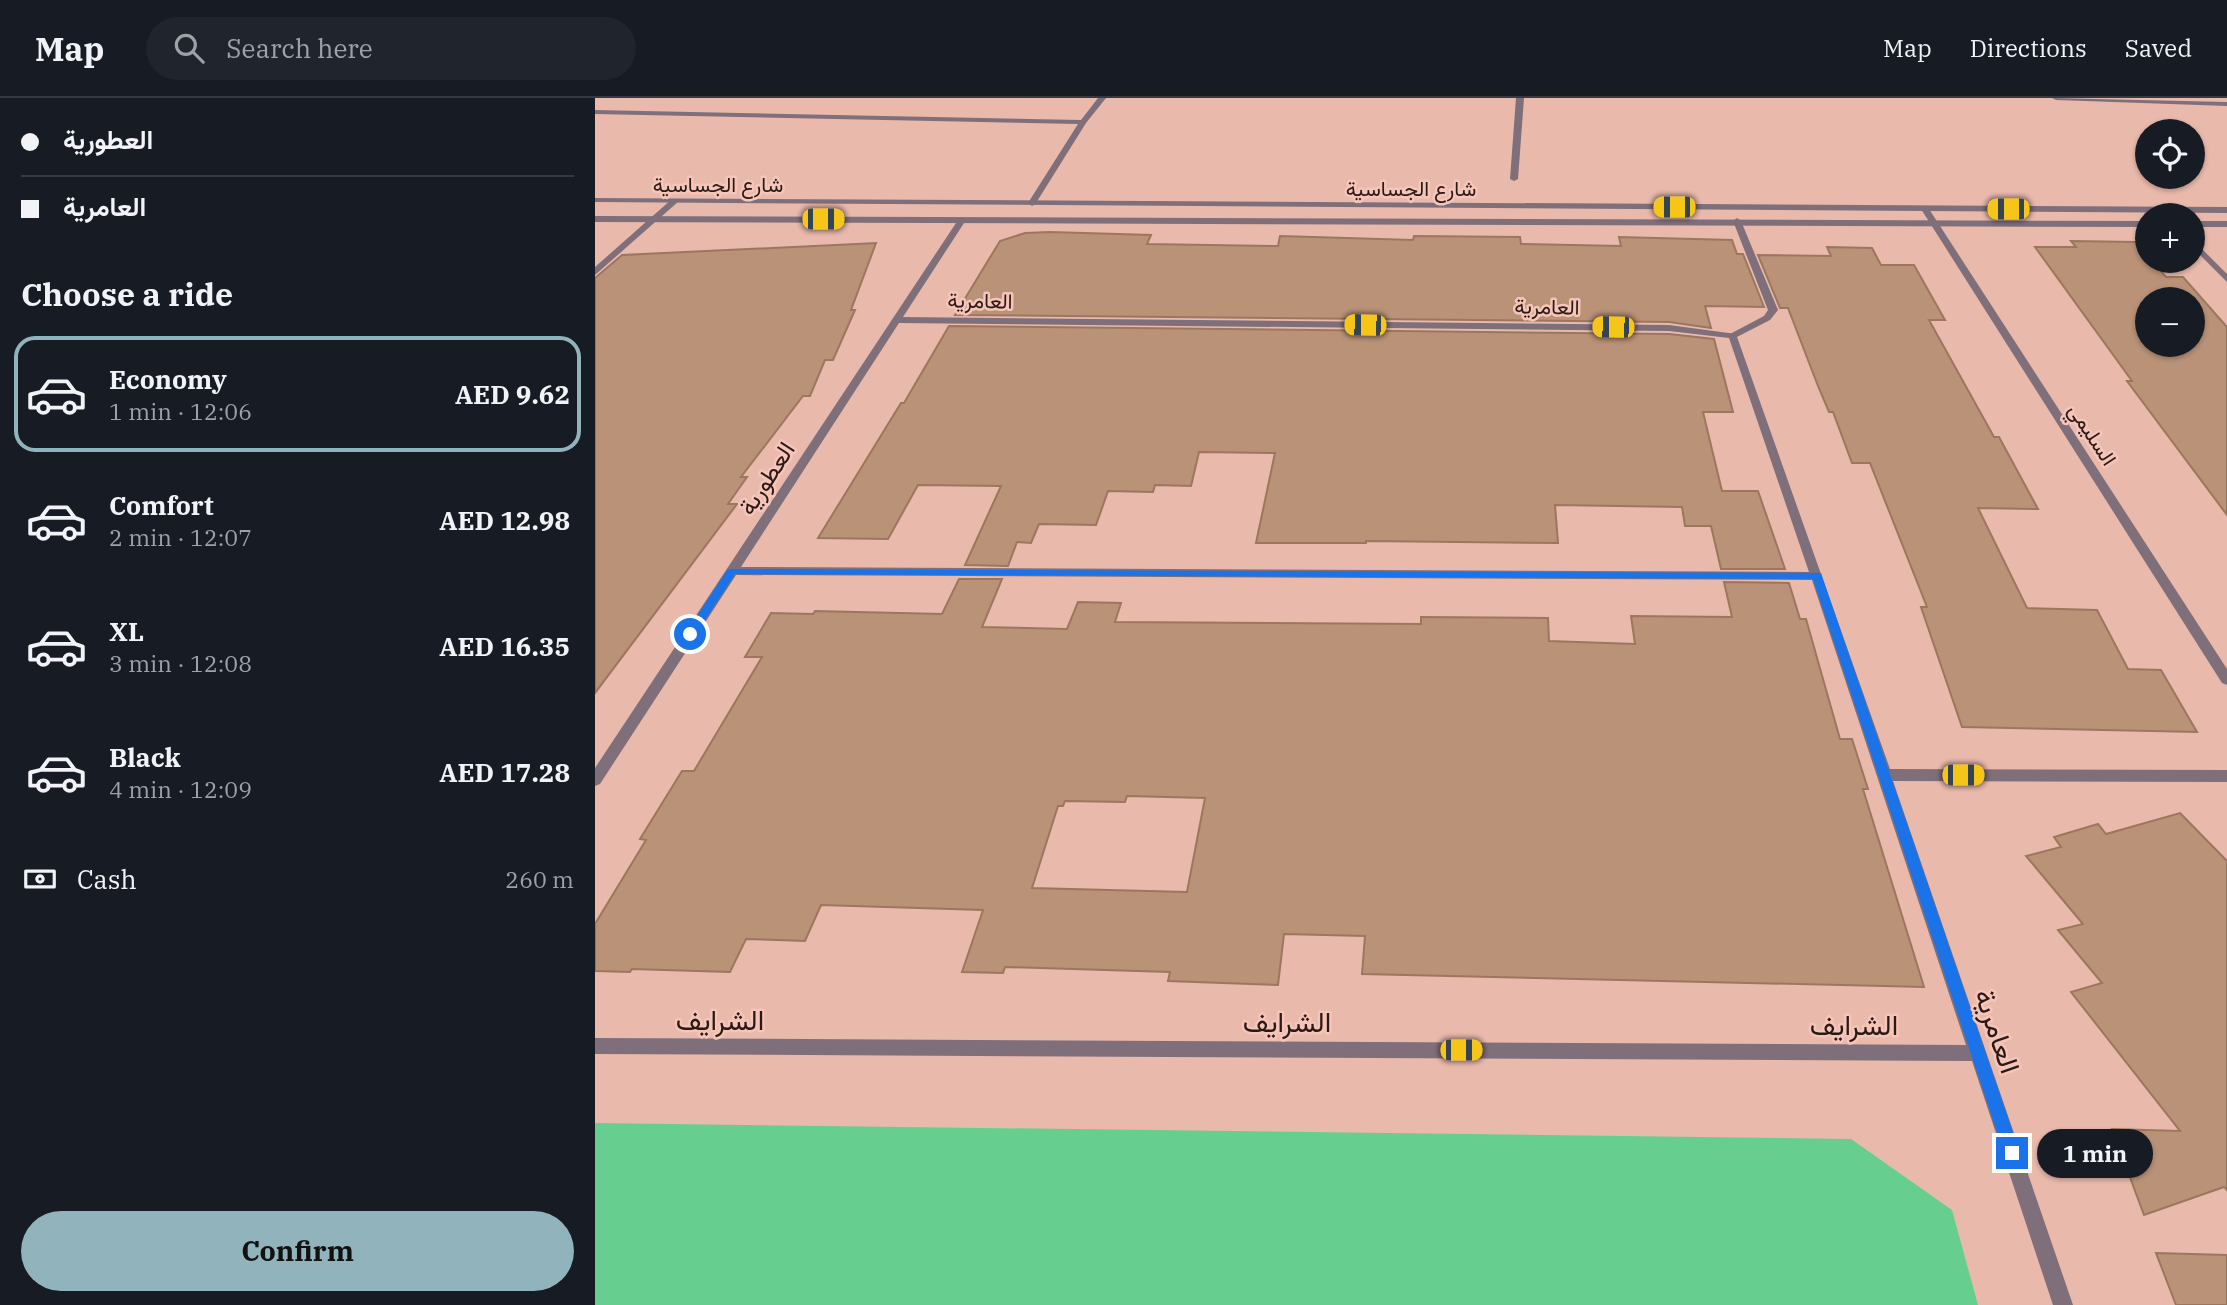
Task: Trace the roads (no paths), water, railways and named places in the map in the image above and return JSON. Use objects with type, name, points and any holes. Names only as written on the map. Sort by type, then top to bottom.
[{"type":"street","points":[[1032,203],[1083,122],[1102,98]]},
{"type":"street","points":[[1514,179],[1520,98]]},
{"type":"street","points":[[2056,98],[2227,104]]},
{"type":"street","points":[[595,112],[1083,122]]},
{"type":"street","name":"شارع الجساسية","points":[[595,201],[2227,210]]},
{"type":"street","points":[[595,272],[675,201]]},
{"type":"street","name":"السليمي","points":[[1925,208],[2227,680]]},
{"type":"street","name":"شارع الجساسية","points":[[595,219],[2135,224]]},
{"type":"street","name":"العطورية","points":[[595,780],[601,761],[732,571],[963,220]]},
{"type":"street","points":[[1733,336],[1767,318],[1773,310],[1737,221]]},
{"type":"street","points":[[2205,224],[2227,224]]},
{"type":"street","points":[[2205,256],[2227,279]]},
{"type":"street","name":"العامرية","points":[[897,320],[1669,328],[1733,336],[1817,576],[2063,1305]]},
{"type":"street","points":[[732,571],[1817,576]]},
{"type":"street","points":[[1884,775],[2227,776]]},
{"type":"street","name":"الشرايف","points":[[595,1046],[1978,1052]]}]
